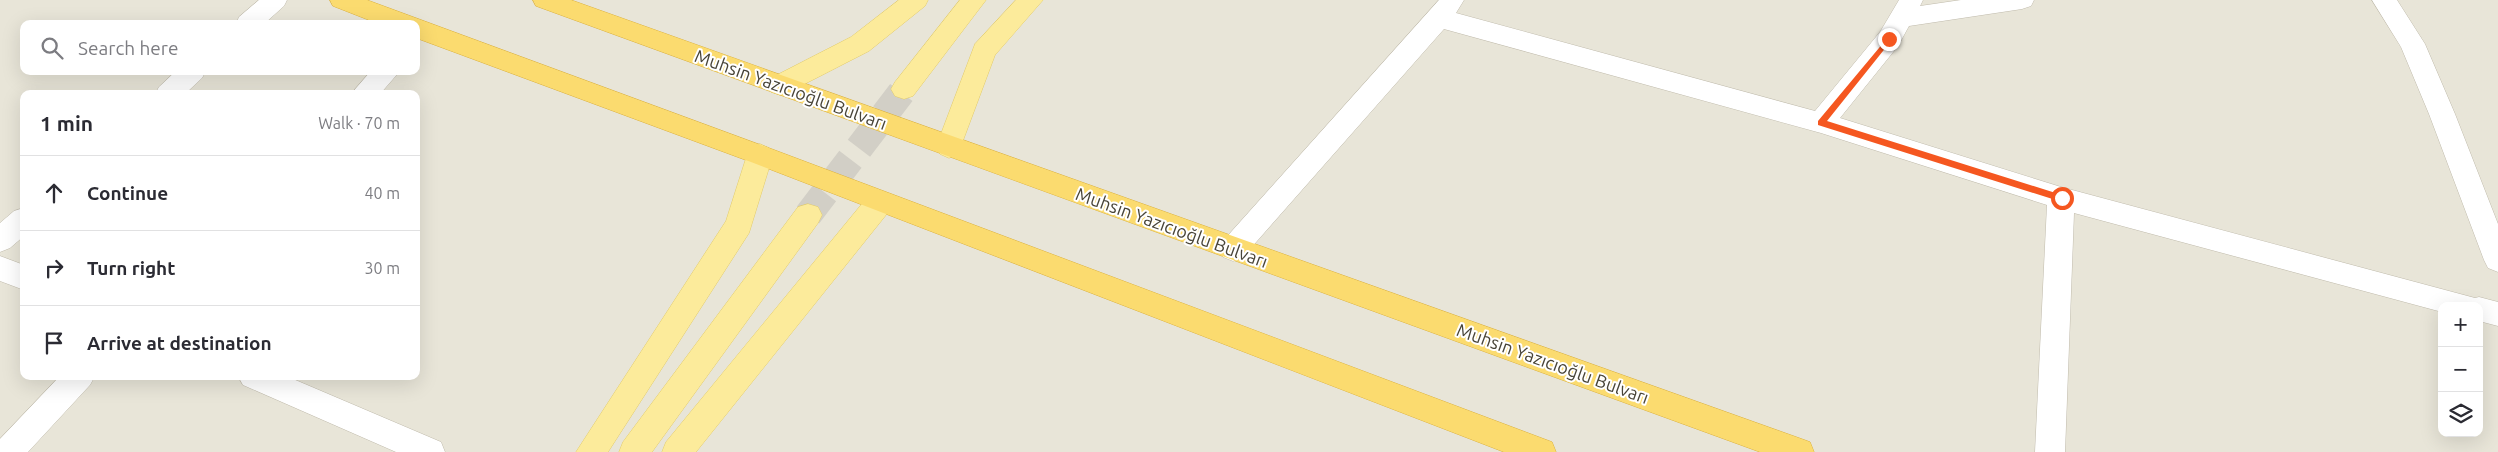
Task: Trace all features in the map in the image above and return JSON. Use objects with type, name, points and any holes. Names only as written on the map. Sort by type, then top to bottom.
[{"type":"highway","points":[[342,0],[388,20]]},
{"type":"highway","name":"Muhsin Yazıcıoğlu Bulvarı","points":[[545,0],[1799,452]]},
{"type":"highway","points":[[420,33],[760,155],[1541,452]]},
{"type":"main road","points":[[780,85],[860,44],[916,0]]},
{"type":"main road","points":[[904,89],[974,0]]},
{"type":"main road","points":[[949,146],[984,51],[1032,0]]},
{"type":"main road","points":[[591,452],[738,225],[760,155]]},
{"type":"main road","points":[[677,452],[880,202]]},
{"type":"main road","points":[[634,452],[808,215]]},
{"type":"street","points":[[252,20],[275,0]]},
{"type":"street","points":[[1821,123],[1889,39],[1906,9],[2022,0]]},
{"type":"street","points":[[2384,0],[2412,44],[2442,114],[2498,260]]},
{"type":"street","points":[[1233,249],[1446,9],[2062,198],[2450,302]]},
{"type":"street","points":[[172,90],[189,75]]},
{"type":"street","points":[[368,90],[383,75]]},
{"type":"street","points":[[2050,452],[2062,198]]},
{"type":"street","points":[[0,240],[20,222]]},
{"type":"street","points":[[0,268],[20,276]]},
{"type":"street","points":[[2483,311],[2498,314]]},
{"type":"street","points":[[8,452],[76,380]]},
{"type":"street","points":[[262,380],[430,452]]},
{"type":"shaded area","points":[[0,0],[2498,0],[2498,452],[0,452]]},
{"type":"tunnel","points":[[808,215],[904,89]]},
{"type":"route","points":[[1889,39],[1821,123],[2062,198]]}]
